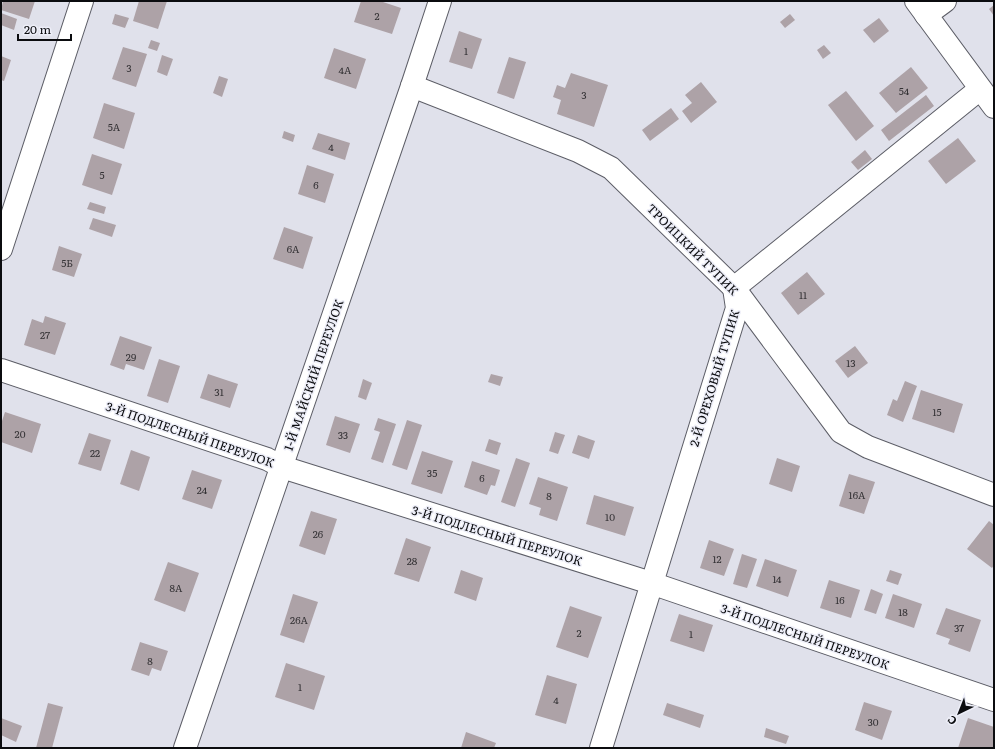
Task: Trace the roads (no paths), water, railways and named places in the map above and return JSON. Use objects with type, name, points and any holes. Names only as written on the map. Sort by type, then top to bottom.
[{"type":"street","points":[[1,249],[82,1]]},
{"type":"street","name":"1-Й МАЙСКИЙ ПЕРЕУЛОК","points":[[185,748],[440,1]]},
{"type":"street","points":[[945,1],[921,8],[994,107]]},
{"type":"street","name":"ТРОИЦКИЙ ТУПИК","points":[[412,86],[578,151],[611,168],[734,288],[841,432],[868,447],[994,495]]},
{"type":"street","points":[[734,288],[980,89]]},
{"type":"street","name":"2-Й ОРЕХОВЫЙ ТУПИК","points":[[601,748],[737,308],[734,288]]},
{"type":"street","name":"3-Й ПОДЛЕСНЫЙ ПЕРЕУЛОК","points":[[1,370],[267,459],[282,467],[651,583],[994,700]]}]
